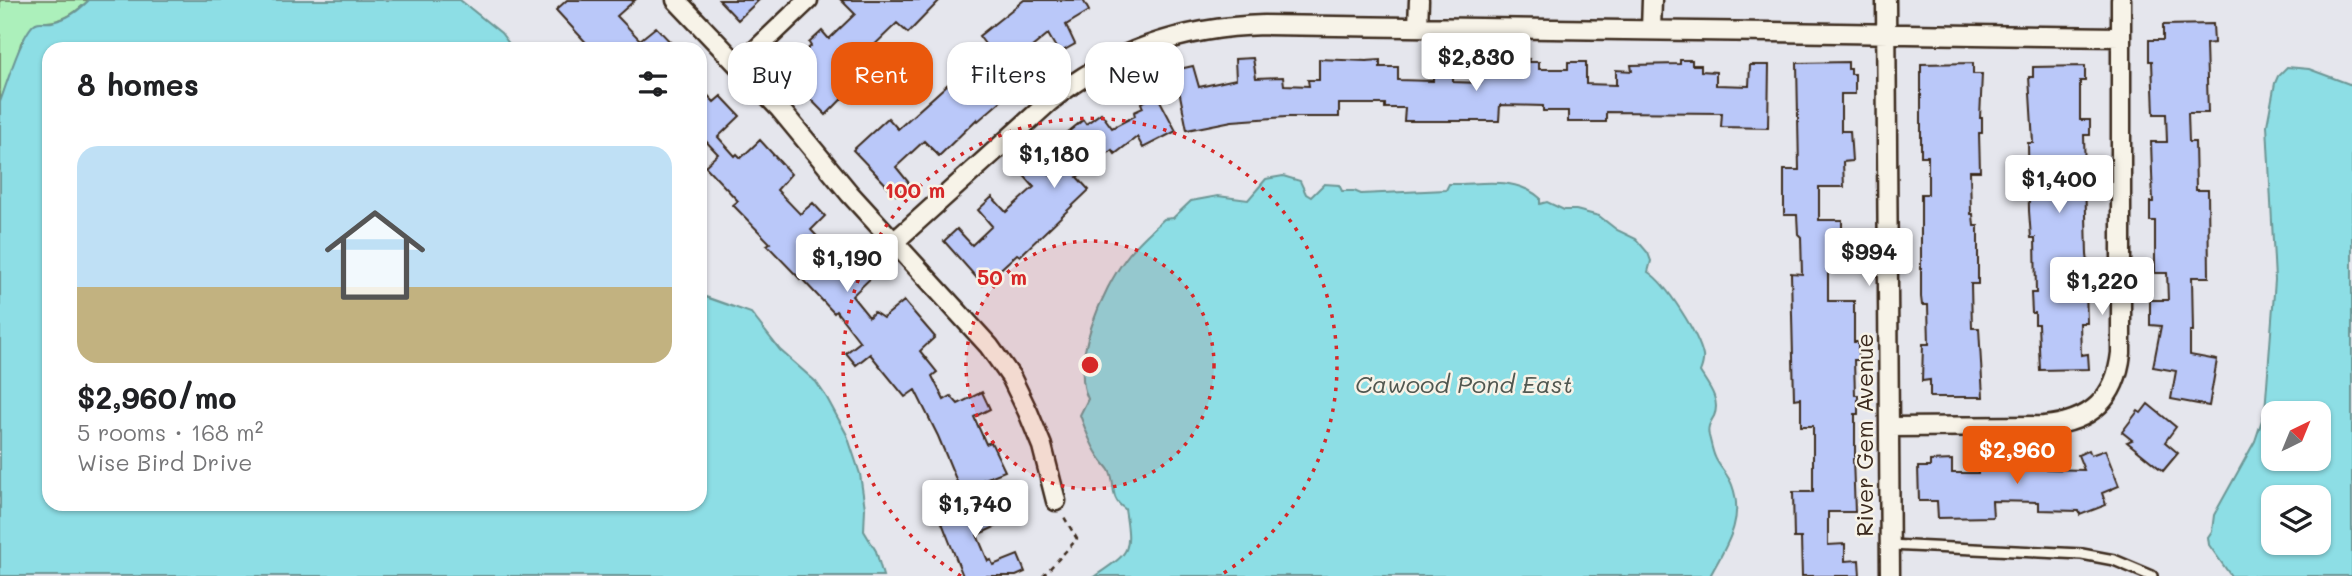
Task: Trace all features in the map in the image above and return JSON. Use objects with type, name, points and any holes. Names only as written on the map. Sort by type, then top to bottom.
[{"type":"street","points":[[676,0],[728,54]]},
{"type":"street","points":[[764,42],[808,0]]},
{"type":"street","points":[[1418,27],[1419,0]]},
{"type":"street","points":[[1651,30],[1652,0]]},
{"type":"street","name":"River Gem Avenue","points":[[1886,0],[1890,576]]},
{"type":"street","points":[[1889,427],[2044,426],[2067,423],[2089,414],[2113,386],[2122,353],[2121,0]]},
{"type":"street","points":[[894,242],[1062,91],[1101,66],[1146,45],[1195,32],[1246,26],[2120,37]]},
{"type":"street","points":[[773,105],[894,242],[978,332],[1001,362],[1020,394],[1035,428],[1056,501]]},
{"type":"lane","points":[[1889,545],[2082,554],[2114,560],[2152,576]]},
{"type":"path","points":[[1043,576],[1077,539],[1056,501]]},
{"type":"green space","points":[[0,0],[89,0],[65,18],[36,23],[21,43],[0,102]]},
{"type":"water","points":[[89,0],[460,0],[501,33],[508,42],[42,42],[42,511],[707,511],[707,297],[751,313],[780,350],[816,382],[827,398],[847,435],[860,474],[865,508],[864,531],[876,551],[883,576],[0,576],[0,102],[20,46],[31,27],[38,22],[58,21],[77,11]]},
{"type":"water","points":[[2287,67],[2309,69],[2352,85],[2352,576],[2231,576],[2209,545],[2208,537],[2212,531],[2214,515],[2255,441],[2261,423],[2261,471],[2331,471],[2331,401],[2266,401],[2275,280],[2267,125],[2275,83]]},
{"type":"water","name":"Cawood Pond East","points":[[1283,176],[1300,181],[1306,194],[1311,197],[1324,184],[1339,185],[1342,191],[1361,194],[1446,190],[1449,184],[1508,184],[1530,191],[1540,198],[1540,204],[1547,202],[1564,210],[1599,216],[1617,230],[1636,239],[1651,261],[1648,272],[1664,287],[1689,323],[1703,356],[1700,372],[1715,398],[1716,410],[1710,423],[1709,436],[1715,457],[1732,485],[1736,510],[1732,532],[1710,576],[1095,576],[1122,556],[1128,543],[1125,509],[1116,500],[1109,470],[1092,445],[1080,415],[1088,399],[1083,365],[1086,346],[1099,306],[1126,258],[1164,219],[1173,218],[1191,201],[1218,196],[1248,200],[1266,179]]},
{"type":"building","points":[[567,0],[635,0],[617,16],[640,40],[656,27],[670,42],[586,42],[556,10]]},
{"type":"building","points":[[719,0],[759,0],[738,20]]},
{"type":"building","points":[[841,0],[940,0],[908,33],[897,23],[877,42],[831,42],[831,105],[836,105],[826,115],[816,105],[817,42],[810,42],[822,31],[829,39],[855,14]]},
{"type":"building","points":[[1024,0],[1083,0],[1089,11],[1066,25],[1075,44],[1071,46],[1071,42],[1053,42],[1048,34],[1038,42],[984,42],[979,36]]},
{"type":"building","points":[[2213,24],[2214,43],[2206,44],[2208,113],[2188,113],[2189,142],[2195,142],[2196,190],[2208,190],[2209,277],[2192,277],[2193,331],[2190,331],[2190,355],[2217,360],[2209,406],[2171,399],[2176,371],[2153,367],[2161,326],[2150,325],[2150,300],[2168,300],[2167,273],[2155,273],[2155,221],[2150,221],[2150,202],[2153,202],[2151,142],[2167,142],[2166,114],[2154,114],[2149,40],[2163,40],[2163,25]]},
{"type":"building","points":[[1253,58],[1256,78],[1283,77],[1284,85],[1309,86],[1308,80],[1319,80],[1319,59],[1380,60],[1380,67],[1398,67],[1398,80],[1433,81],[1433,58],[1453,59],[1453,82],[1481,83],[1482,61],[1511,62],[1511,58],[1529,59],[1528,62],[1539,62],[1539,69],[1568,69],[1568,62],[1586,62],[1586,84],[1616,85],[1616,70],[1632,71],[1631,65],[1680,64],[1680,60],[1692,60],[1692,65],[1701,65],[1701,71],[1716,72],[1716,85],[1749,86],[1750,65],[1769,65],[1768,128],[1721,127],[1722,113],[1606,112],[1606,122],[1568,122],[1568,111],[1543,111],[1543,106],[1500,105],[1499,121],[1404,121],[1405,108],[1385,108],[1385,104],[1339,104],[1339,117],[1232,121],[1187,130],[1182,105],[1184,68],[1193,66],[1199,87],[1236,79],[1235,59]]},
{"type":"building","points":[[1848,62],[1848,69],[1851,69],[1851,74],[1855,74],[1855,94],[1841,94],[1841,131],[1850,131],[1852,161],[1843,162],[1844,187],[1819,187],[1819,220],[1842,220],[1842,238],[1854,238],[1855,267],[1828,268],[1828,301],[1854,301],[1854,342],[1858,342],[1858,360],[1854,360],[1855,395],[1858,395],[1853,459],[1855,512],[1828,512],[1828,545],[1845,544],[1845,561],[1859,560],[1860,576],[1802,576],[1801,538],[1794,538],[1793,492],[1813,492],[1813,426],[1801,426],[1801,398],[1794,399],[1791,273],[1802,274],[1801,237],[1798,234],[1797,215],[1784,215],[1784,170],[1799,170],[1797,63]]},
{"type":"building","points":[[1973,63],[1973,74],[1982,74],[1982,133],[1979,133],[1980,171],[1970,171],[1971,214],[1974,226],[1978,226],[1978,284],[1971,284],[1972,328],[1979,328],[1983,397],[1930,397],[1930,380],[1922,381],[1923,344],[1929,344],[1928,305],[1922,305],[1921,297],[1921,194],[1928,194],[1928,156],[1921,156],[1921,64]]},
{"type":"building","points":[[2085,66],[2085,81],[2080,81],[2080,120],[2090,120],[2090,135],[2084,135],[2087,255],[2089,270],[2095,270],[2096,286],[2086,286],[2087,323],[2080,323],[2081,355],[2088,354],[2089,369],[2040,370],[2038,324],[2035,324],[2035,313],[2032,313],[2031,293],[2036,293],[2035,238],[2031,238],[2029,211],[2028,143],[2033,143],[2029,77],[2033,77],[2033,67]]},
{"type":"building","points":[[947,85],[947,105],[996,105],[978,121],[977,119],[939,156],[924,141],[896,167],[909,183],[896,195],[853,150],[888,118],[898,129],[925,105],[933,105],[933,98]]},
{"type":"building","points":[[707,94],[714,102],[721,96],[740,116],[718,137],[735,156],[737,154],[741,158],[760,140],[791,174],[777,190],[800,214],[813,203],[825,216],[811,230],[830,250],[822,258],[839,276],[841,274],[845,278],[864,259],[876,273],[852,296],[869,317],[874,312],[883,318],[904,301],[935,337],[920,351],[937,372],[932,376],[944,400],[951,396],[958,404],[982,392],[990,409],[974,417],[986,444],[991,442],[1005,471],[960,489],[915,390],[905,397],[870,354],[856,365],[846,353],[860,342],[836,311],[834,313],[767,245],[770,243],[733,205],[738,201],[707,168],[707,164],[718,154],[707,142]]},
{"type":"building","points":[[1142,105],[1162,105],[1176,131],[1143,148],[1137,137],[1115,154],[1112,150],[1077,177],[1089,190],[1020,256],[1017,254],[983,285],[944,241],[957,229],[972,245],[992,226],[978,210],[992,197],[1006,212],[1034,187],[1020,171],[1035,159],[1053,178],[1056,174],[1058,177],[1079,159],[1062,137],[1083,120],[1086,124],[1101,113],[1112,128],[1135,116],[1134,112],[1143,108]]},
{"type":"building","points":[[2148,404],[2176,427],[2165,442],[2178,453],[2163,471],[2127,442],[2132,440],[2122,432],[2138,411],[2141,413]]},
{"type":"building","points":[[2089,450],[2091,455],[2105,450],[2119,486],[2102,493],[2106,505],[2080,515],[2079,511],[2039,510],[2039,502],[1992,501],[1993,517],[1938,518],[1937,501],[1919,501],[1918,467],[1930,467],[1930,461],[1952,460],[1952,473],[1978,473],[1978,460],[2034,464],[2035,458],[2047,459],[2047,469],[2084,470],[2078,455]]},
{"type":"building","points":[[966,498],[975,515],[999,505],[1006,522],[977,535],[988,561],[991,560],[993,565],[1018,555],[1025,572],[1016,576],[963,576],[937,510]]}]
